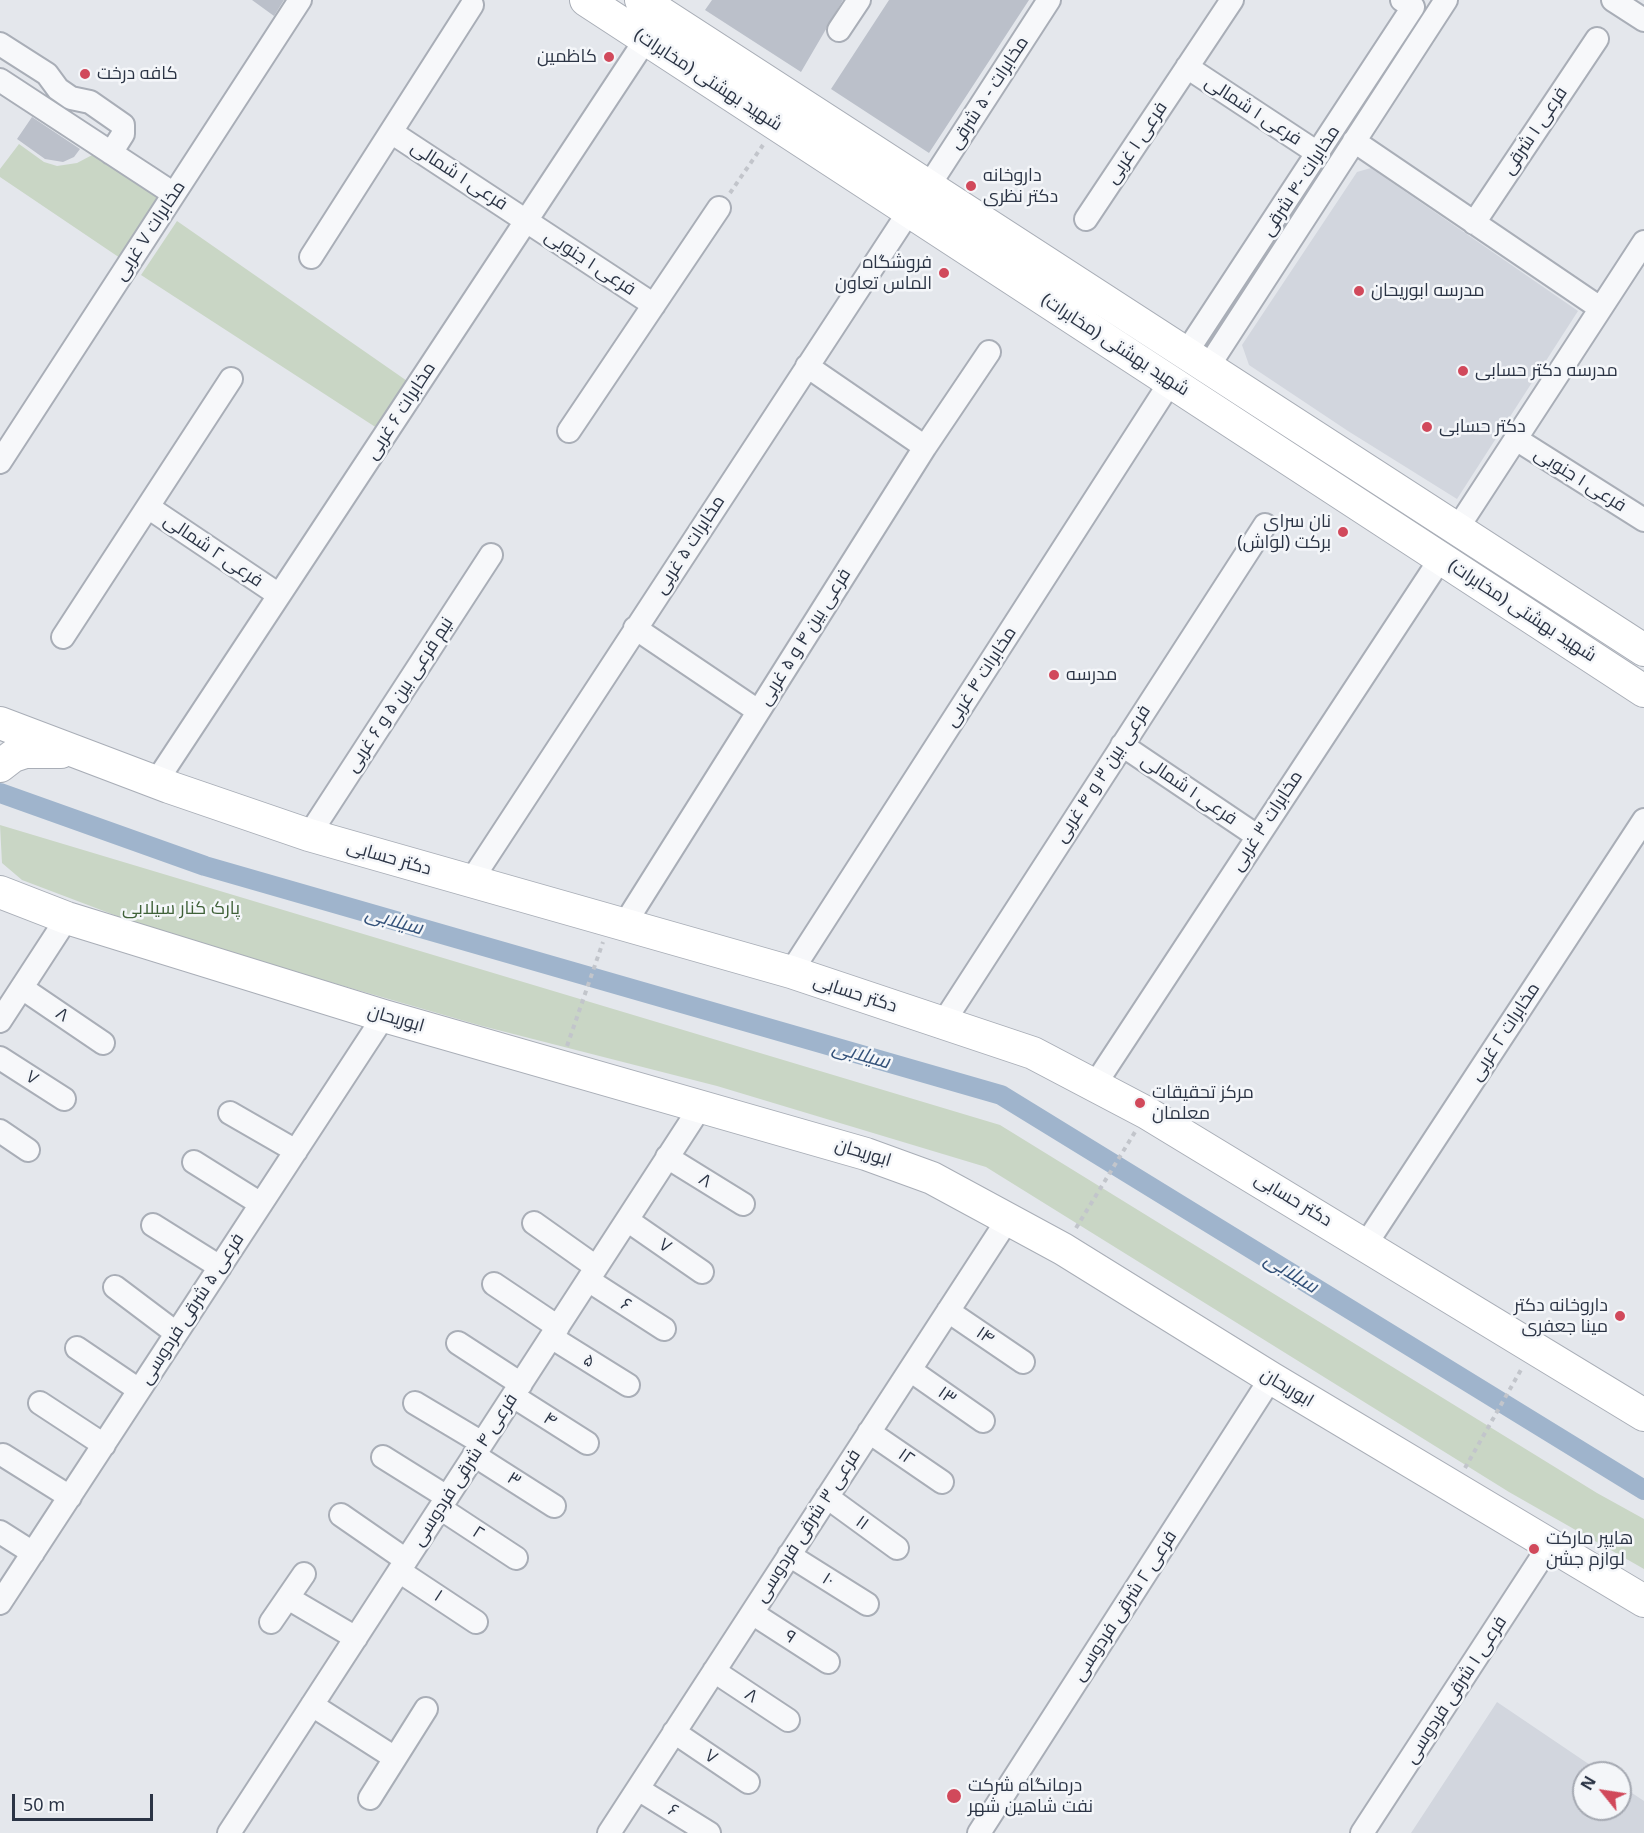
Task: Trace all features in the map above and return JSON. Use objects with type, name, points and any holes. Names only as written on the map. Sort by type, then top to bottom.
[{"type":"main road","name":"شهید بهشتی (مخابرات)","points":[[586,0],[657,14],[816,132],[919,199],[1171,381],[1644,691]]},
{"type":"main road","name":"شهید بهشتی (مخابرات)","points":[[657,14],[777,124],[816,132]]},
{"type":"main road","name":"شهید بهشتی (مخابرات)","points":[[919,199],[1197,360],[1644,650]]},
{"type":"main road","name":"دکتر حسابی","points":[[0,723],[156,782],[309,835],[791,972],[1033,1053],[1146,1113],[1534,1347],[1642,1408]]},
{"type":"main road","points":[[4,762],[36,750],[83,753]]},
{"type":"main road","name":"ابوریحان","points":[[0,880],[13,897],[67,918],[384,1016],[900,1165],[932,1178],[1064,1249],[1271,1378],[1644,1601]]},
{"type":"street","name":"مخابرات ۷ غربی","points":[[0,462],[300,0]]},
{"type":"street","points":[[839,30],[859,0]]},
{"type":"street","name":"مخابرات - ۵ شرقی","points":[[919,199],[1049,0]]},
{"type":"street","points":[[1187,67],[1232,0]]},
{"type":"street","points":[[1197,360],[1354,141],[1446,0]]},
{"type":"street","name":"مخابرات -۴ شرقی","points":[[1197,360],[1408,4]]},
{"type":"street","points":[[1618,4],[1644,20]]},
{"type":"street","points":[[311,257],[472,5]]},
{"type":"street","name":"مخابرات ۶ غربی","points":[[156,782],[526,221],[657,14]]},
{"type":"street","name":"فرعی ۱ شرقی","points":[[1474,223],[1597,39]]},
{"type":"street","points":[[0,44],[47,74],[58,89],[71,98],[90,102],[123,124],[123,134],[111,153]]},
{"type":"street","name":"فرعی ۱ شمالی","points":[[1187,67],[1319,154]]},
{"type":"street","name":"فرعی ۱ غربی","points":[[1086,219],[1187,67]]},
{"type":"street","points":[[0,80],[174,194]]},
{"type":"street","name":"فرعی ۱ شمالی","points":[[391,132],[526,221]]},
{"type":"street","points":[[1354,141],[1600,308]]},
{"type":"street","name":"مخابرات ۵ غربی","points":[[471,881],[807,366],[919,199]]},
{"type":"street","points":[[569,431],[719,208]]},
{"type":"street","name":"فرعی ۱ جنوبی","points":[[526,221],[654,305]]},
{"type":"street","points":[[1457,529],[1644,242]]},
{"type":"street","name":"فرعی بین ۴ و ۵ غربی","points":[[617,924],[758,711],[925,447],[989,352]]},
{"type":"street","points":[[807,366],[925,447]]},
{"type":"street","points":[[63,637],[231,380]]},
{"type":"street","name":"مخابرات ۴ غربی","points":[[791,972],[1171,381]]},
{"type":"street","name":"فرعی ۱ جنوبی","points":[[1516,439],[1644,520]]},
{"type":"street","name":"فرعی ۲ شمالی","points":[[148,507],[279,595]]},
{"type":"street","name":"فرعی بین ۳ و ۴ غربی","points":[[943,1023],[1265,525]]},
{"type":"street","name":"نیم فرعی بین ۵ و ۶ غربی","points":[[309,835],[491,555]]},
{"type":"street","name":"مخابرات ۳ غربی","points":[[1094,1086],[1441,558]]},
{"type":"street","points":[[635,628],[758,711]]},
{"type":"street","name":"فرعی ۱ شمالی","points":[[1122,745],[1257,836]]},
{"type":"street","name":"مخابرات ۲ غربی","points":[[1366,1244],[1644,820]]},
{"type":"street","points":[[0,1021],[67,918]]},
{"type":"street","name":"۸","points":[[22,988],[103,1043]]},
{"type":"street","name":"فرعی ۵ شرقی فردوسی","points":[[0,1603],[384,1016]]},
{"type":"street","name":"۷","points":[[0,1058],[64,1099]]},
{"type":"street","name":"فرعی ۴ شرقی فردوسی","points":[[229,1833],[701,1106]]},
{"type":"street","points":[[230,1113],[296,1151]]},
{"type":"street","points":[[0,1131],[28,1150]]},
{"type":"street","name":"۸","points":[[667,1157],[743,1204]]},
{"type":"street","points":[[194,1162],[261,1204]]},
{"type":"street","name":"فرعی ۳ شرقی فردوسی","points":[[609,1833],[1008,1219]]},
{"type":"street","name":"۷","points":[[627,1220],[702,1272]]},
{"type":"street","name":"۶","points":[[534,1223],[592,1274],[664,1329]]},
{"type":"street","points":[[153,1225],[220,1267]]},
{"type":"street","name":"۵","points":[[494,1284],[554,1332],[628,1385]]},
{"type":"street","points":[[115,1287],[176,1333]]},
{"type":"street","name":"۱۴","points":[[948,1311],[1023,1362]]},
{"type":"street","name":"۴","points":[[458,1343],[587,1443]]},
{"type":"street","points":[[77,1348],[139,1390]]},
{"type":"street","name":"۱۳","points":[[910,1370],[983,1421]]},
{"type":"street","name":"فرعی ۲ شرقی فردوسی","points":[[979,1833],[1271,1378]]},
{"type":"street","points":[[40,1403],[104,1444]]},
{"type":"street","name":"۳","points":[[416,1403],[554,1506]]},
{"type":"street","name":"۱۲","points":[[870,1432],[942,1482]]},
{"type":"street","points":[[3,1455],[70,1497]]},
{"type":"street","name":"۲","points":[[383,1456],[516,1558]]},
{"type":"street","name":"۱۱","points":[[827,1497],[897,1548]]},
{"type":"street","name":"۱","points":[[341,1515],[476,1622]]},
{"type":"street","points":[[0,1532],[33,1553]]},
{"type":"street","name":"فرعی ۱ شرقی فردوسی","points":[[1362,1833],[1549,1546]]},
{"type":"street","name":"۱۰","points":[[789,1555],[867,1604]]},
{"type":"street","points":[[271,1622],[304,1574]]},
{"type":"street","points":[[288,1598],[356,1638]]},
{"type":"street","name":"۹","points":[[752,1613],[828,1662]]},
{"type":"street","name":"۸","points":[[714,1671],[788,1720]]},
{"type":"street","points":[[312,1705],[395,1758]]},
{"type":"street","points":[[370,1798],[426,1709]]},
{"type":"street","name":"۷","points":[[674,1732],[748,1782]]},
{"type":"street","name":"۶","points":[[638,1788],[709,1833]]},
{"type":"path","points":[[719,208],[777,124]]},
{"type":"path","points":[[560,1066],[617,924]]},
{"type":"path","points":[[1064,1249],[1146,1113]]},
{"type":"path","points":[[1454,1487],[1534,1347]]},
{"type":"shaded area","points":[[1371,168],[1578,311],[1457,499],[1348,431],[1249,365],[1242,345],[1357,172]]},
{"type":"shaded area","points":[[1497,1702],[1584,1761],[1572,1761],[1572,1821],[1632,1821],[1632,1793],[1644,1801],[1644,1833],[1411,1833]]},
{"type":"green space","points":[[19,144],[44,162],[57,166],[77,163],[96,153],[161,197],[123,260],[0,177],[0,169]]},
{"type":"green space","points":[[177,221],[410,383],[380,430],[141,275]]},
{"type":"green space","name":"پارک کنار سیلابی","points":[[0,825],[1000,1125],[1597,1493],[1644,1519],[1644,1569],[1509,1492],[986,1167],[717,1086],[482,1026],[167,935],[22,880],[2,863]]},
{"type":"building","points":[[252,0],[284,0],[274,16]]},
{"type":"building","points":[[712,0],[843,0],[801,72],[705,10]]},
{"type":"building","points":[[889,0],[1029,0],[929,153],[831,89]]},
{"type":"building","points":[[32,117],[80,149],[74,157],[63,162],[45,159],[17,139]]},
{"type":"waterway","name":"سیلابی","points":[[0,793],[205,866],[1001,1095],[1644,1490]]},
{"type":"place","name":"کاظمین","points":[[609,57]]},
{"type":"place","name":"کافه درخت","points":[[85,74]]},
{"type":"place","name":"داروخانه دکتر نظری","points":[[971,186]]},
{"type":"place","name":"فروشگاه الماس تعاون","points":[[944,273]]},
{"type":"place","name":"مدرسه ابوریحان","points":[[1359,291]]},
{"type":"place","name":"مدرسه دکتر حسابی","points":[[1463,371]]},
{"type":"place","name":"دکتر حسابی","points":[[1427,427]]},
{"type":"place","name":"نان سرای برکت (لواش)","points":[[1343,532]]},
{"type":"place","name":"مدرسه","points":[[1054,675]]},
{"type":"place","name":"مرکز تحقیقات معلمان","points":[[1140,1103]]},
{"type":"place","name":"داروخانه دکتر مینا جعفری","points":[[1620,1316]]},
{"type":"place","name":"هایپر مارکت لوازم جشن","points":[[1534,1549]]},
{"type":"place","name":"درمانگاه شرکت نفت شاهین شهر","points":[[954,1796]]}]
